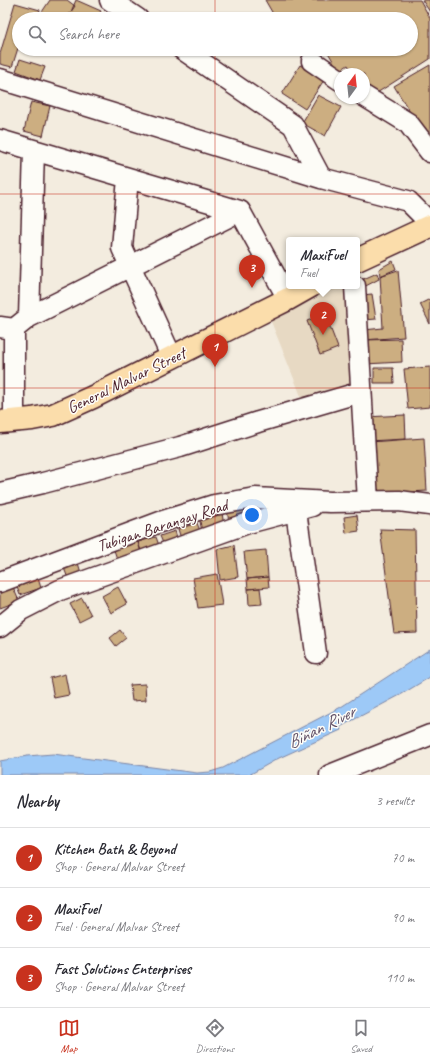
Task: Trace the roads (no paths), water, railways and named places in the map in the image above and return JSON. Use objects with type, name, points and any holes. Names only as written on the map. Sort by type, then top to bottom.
[{"type":"highway","points":[[360,259],[430,225]]},
{"type":"highway","name":"General Malvar Street","points":[[7,421],[53,415],[172,358],[306,289]]},
{"type":"street","points":[[110,0],[128,12]]},
{"type":"street","points":[[192,56],[292,125],[322,178]]},
{"type":"street","points":[[312,61],[334,76]]},
{"type":"street","points":[[0,79],[322,178],[408,201],[430,225]]},
{"type":"street","points":[[370,100],[408,123],[430,152]]},
{"type":"street","points":[[0,140],[240,211],[288,299]]},
{"type":"street","points":[[7,421],[14,324],[34,151]]},
{"type":"street","points":[[128,178],[122,248],[172,358]]},
{"type":"street","points":[[14,324],[240,211]]},
{"type":"street","points":[[355,289],[368,501]]},
{"type":"street","points":[[0,493],[180,447],[258,422],[361,392]]},
{"type":"street","name":"Tubigan Barangay Road","points":[[0,582],[160,522],[214,505],[255,498],[330,502]]},
{"type":"street","points":[[0,627],[21,610],[60,590],[248,523],[330,502],[399,501],[430,505]]},
{"type":"street","points":[[296,510],[316,653]]},
{"type":"street","points":[[330,775],[430,735]]},
{"type":"water","name":"Biñan River","points":[[430,649],[430,677],[402,694],[340,727],[341,730],[279,758],[249,775],[0,775],[0,761],[27,756],[53,754],[197,773],[210,772],[223,768],[341,707]]},
{"type":"place","name":"Fast Solutions Enterprises","points":[[252,288]]},
{"type":"place","name":"MaxiFuel","points":[[323,335]]},
{"type":"place","name":"Kitchen Bath & Beyond","points":[[215,367]]}]
